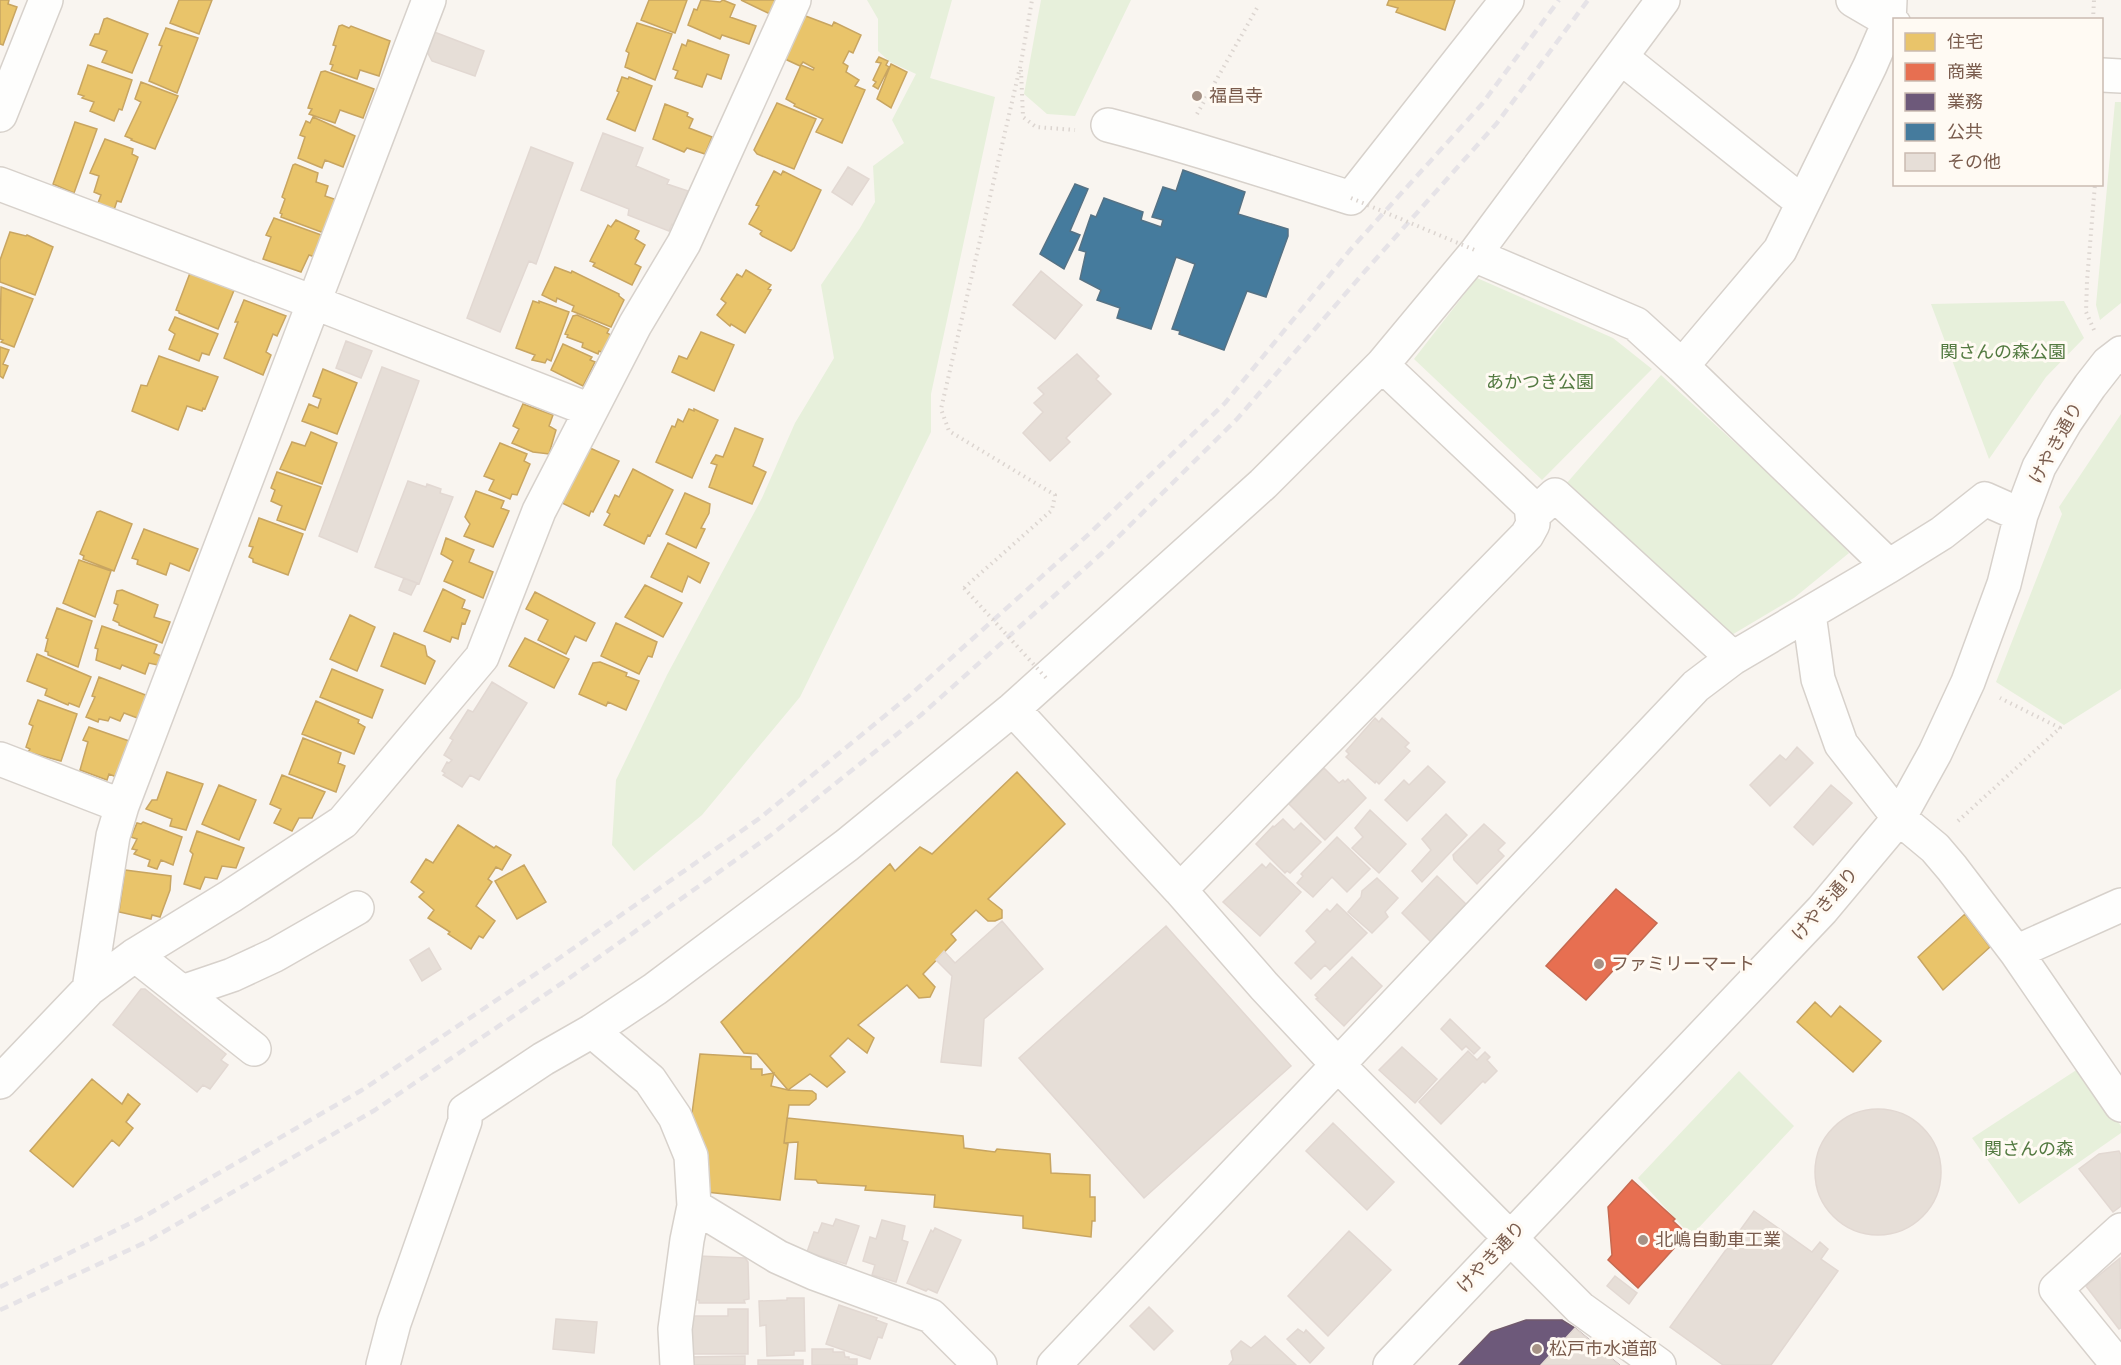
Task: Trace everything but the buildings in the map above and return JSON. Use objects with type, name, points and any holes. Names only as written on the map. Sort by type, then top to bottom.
[{"type":"street","points":[[0,115],[46,0]]},
{"type":"street","points":[[89,990],[113,836],[122,806],[429,0]]},
{"type":"street","points":[[0,1082],[89,990],[135,955],[231,896],[343,822],[482,657],[532,526],[590,410],[684,243],[794,0]]},
{"type":"street","points":[[1108,125],[1180,143],[1270,174],[1351,198],[1507,0]]},
{"type":"street","points":[[383,1365],[394,1323],[465,1121],[465,1111],[655,989],[847,845],[1014,709],[1263,484],[1382,365],[1476,253],[1663,0]]},
{"type":"street","points":[[1682,366],[1780,250],[1870,66],[1891,15],[1852,0]]},
{"type":"street","points":[[1622,58],[1803,203]]},
{"type":"street","points":[[2103,75],[2121,76]]},
{"type":"street","points":[[0,184],[590,410]]},
{"type":"street","points":[[1476,253],[1636,324],[1889,566]]},
{"type":"street","name":"けやき通り","points":[[1390,1365],[1822,910],[1899,818],[1935,753],[1968,682],[2004,584],[2021,515],[2039,467],[2090,386],[2114,358]]},
{"type":"street","points":[[1180,890],[1527,535],[1533,524],[1531,506],[1382,365]]},
{"type":"street","points":[[1533,515],[1555,495],[1733,658]]},
{"type":"street","points":[[1054,1365],[1696,686],[1733,658],[1942,533],[1985,499],[2021,515]]},
{"type":"street","points":[[1809,614],[1818,679],[1841,744],[1899,818],[1935,848],[2107,1064],[2121,1105]]},
{"type":"street","points":[[1014,709],[1337,1064],[1580,1308],[1659,1365]]},
{"type":"street","points":[[0,759],[122,806]]},
{"type":"street","points":[[2016,952],[2121,905]]},
{"type":"street","points":[[182,992],[243,970],[275,955],[357,908]]},
{"type":"street","points":[[135,955],[254,1049]]},
{"type":"street","points":[[592,1031],[650,1080],[675,1117],[691,1156],[694,1206],[675,1329],[676,1365]]},
{"type":"street","points":[[694,1206],[796,1265],[931,1316],[980,1365]]},
{"type":"street","points":[[2118,1365],[2056,1288],[2121,1230]]},
{"type":"path","points":[[1032,0],[1021,63],[941,408],[949,431],[1055,495],[1052,510],[964,588],[1047,679]]},
{"type":"path","points":[[2093,18],[2094,0]]},
{"type":"path","points":[[1180,143],[1257,8]]},
{"type":"path","points":[[1021,63],[1023,117],[1036,127],[1086,130],[1098,125],[1108,125]]},
{"type":"path","points":[[2095,186],[2086,312],[2114,358]]},
{"type":"path","points":[[1351,198],[1476,253]]},
{"type":"path","points":[[1935,848],[1955,824],[2060,728],[2000,697]]},
{"type":"green space","points":[[867,0],[952,0],[930,78],[995,97],[931,394],[931,432],[800,697],[702,815],[634,871],[612,845],[616,780],[667,675],[762,498],[795,423],[834,358],[821,285],[875,202],[873,166],[904,143],[892,120],[916,74],[890,62],[878,51],[878,19]]},
{"type":"green space","points":[[1041,0],[1131,0],[1075,116],[1047,114],[1024,94]]},
{"type":"green space","name":"関さんの森公園","points":[[2115,102],[2121,102],[2121,303],[2100,320],[2096,305]]},
{"type":"green space","name":"あかつき公園","points":[[1477,278],[1613,338],[1652,369],[1542,480],[1414,359]]},
{"type":"green space","name":"関さんの森公園","points":[[2064,301],[2084,338],[2046,377],[1989,459],[1931,304]]},
{"type":"green space","points":[[1661,375],[1829,529],[1849,553],[1794,598],[1730,636],[1566,484]]},
{"type":"green space","points":[[2121,414],[2121,689],[2064,725],[1996,682],[2062,514],[2059,507]]},
{"type":"green space","name":"関さんの森","points":[[2081,1067],[2121,1126],[2121,1133],[2019,1204],[1972,1138]]},
{"type":"green space","points":[[1739,1071],[1794,1126],[1691,1236],[1638,1178]]},
{"type":"railway","points":[[0,1287],[145,1216],[362,1090],[558,959],[760,818],[909,696],[1089,534],[1225,403],[1350,250],[1482,104],[1559,0]]},
{"type":"railway","points":[[0,1310],[146,1242],[375,1110],[568,979],[771,835],[921,715],[1102,553],[1237,419],[1497,123],[1588,0]]},
{"type":"place","name":"福昌寺","points":[[1197,96]]},
{"type":"place","name":"ファミリーマート","points":[[1599,964]]},
{"type":"place","name":"北嶋自動車工業","points":[[1643,1240]]},
{"type":"place","name":"松戸市水道部","points":[[1537,1349]]}]
